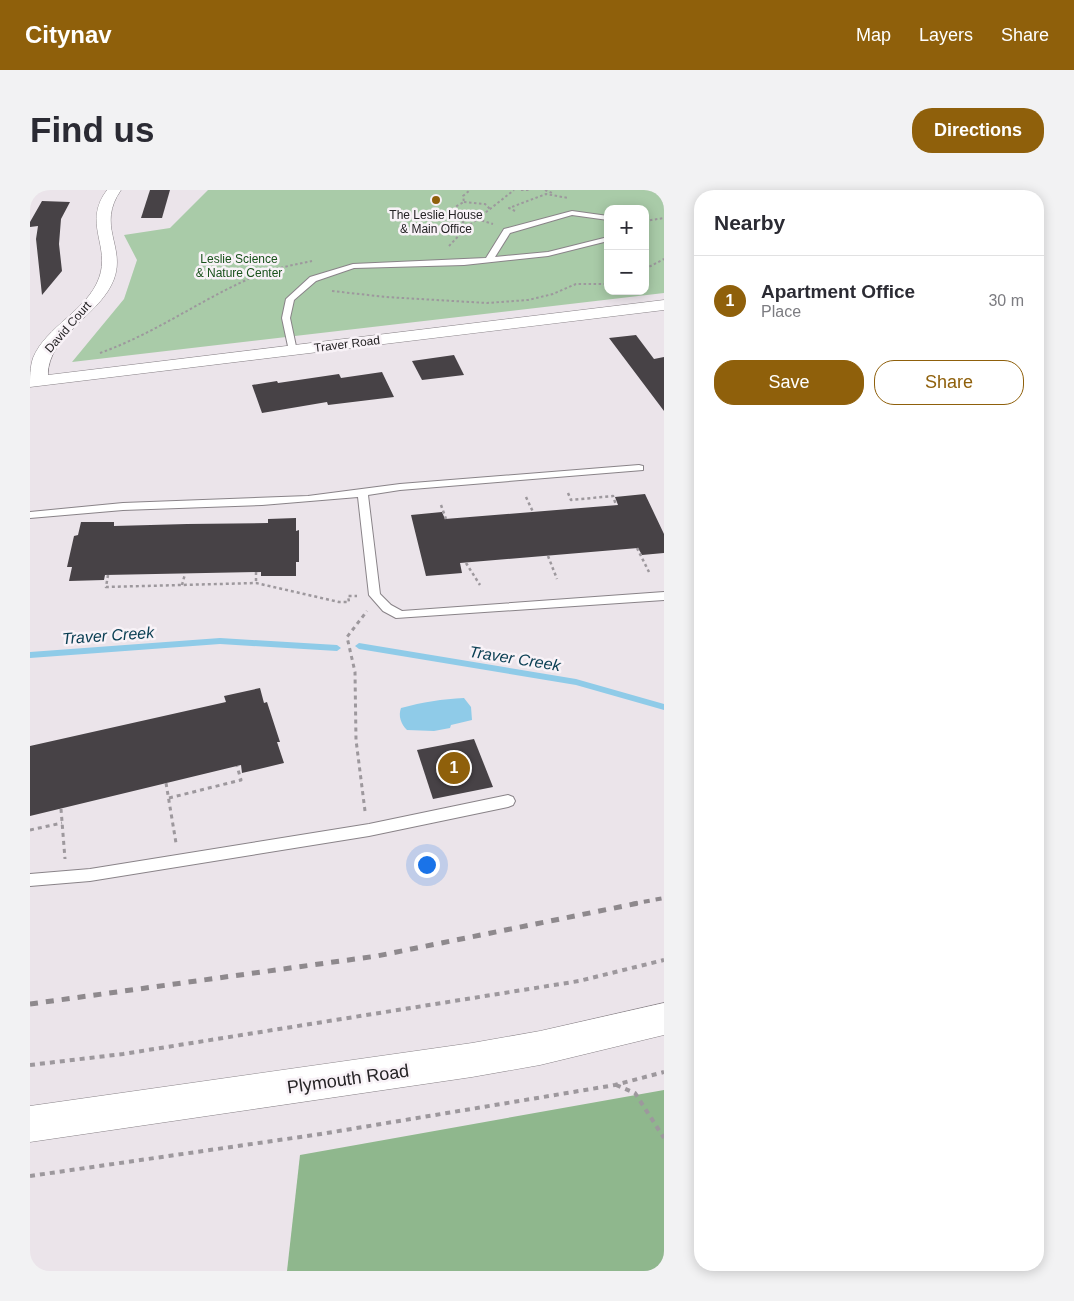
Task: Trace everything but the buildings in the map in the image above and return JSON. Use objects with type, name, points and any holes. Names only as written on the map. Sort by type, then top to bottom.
[{"type":"main road","name":"Plymouth Road","points":[[30,1124],[472,1060],[540,1048],[664,1019]]},
{"type":"street","name":"David Court","points":[[35,381],[43,354],[82,313],[106,278],[109,267],[102,209],[108,196],[114,190]]},
{"type":"street","name":"Traver Road","points":[[35,381],[662,309]]},
{"type":"lane","points":[[489,260],[507,231],[572,213],[604,217]]},
{"type":"lane","points":[[294,351],[286,318],[290,299],[313,279],[353,266],[489,260],[548,254],[604,240]]},
{"type":"lane","points":[[30,515],[72,509],[259,502],[363,494],[400,487],[639,468]]},
{"type":"lane","points":[[363,494],[377,598],[395,613],[404,616],[664,596]]},
{"type":"lane","points":[[30,880],[90,875],[368,830],[508,801]]},
{"type":"path","points":[[464,202],[463,196],[470,190]]},
{"type":"path","points":[[521,190],[530,190]]},
{"type":"path","points":[[545,190],[552,194]]},
{"type":"path","points":[[519,212],[509,208],[546,194],[568,198]]},
{"type":"path","points":[[466,228],[455,207],[464,202],[484,204],[490,209]]},
{"type":"path","points":[[649,220],[664,218]]},
{"type":"path","points":[[649,266],[664,259]]},
{"type":"path","points":[[306,285],[341,293],[487,302],[528,300],[554,294],[576,284],[604,284]]},
{"type":"path","points":[[568,493],[572,500],[613,496],[616,505]]},
{"type":"path","points":[[526,497],[533,512]]},
{"type":"path","points":[[441,504],[446,519]]},
{"type":"path","points":[[637,548],[649,572]]},
{"type":"path","points":[[548,556],[556,579]]},
{"type":"path","points":[[466,563],[480,585]]},
{"type":"path","points":[[256,572],[256,583]]},
{"type":"path","points":[[182,585],[185,574]]},
{"type":"path","points":[[108,575],[106,587],[256,583],[339,602],[349,602],[348,596],[377,598]]},
{"type":"path","points":[[368,830],[363,805],[356,740],[354,672],[347,637],[377,598]]},
{"type":"path","points":[[169,798],[240,780],[237,766]]},
{"type":"path","points":[[166,783],[174,823]]},
{"type":"path","points":[[61,809],[65,841]]},
{"type":"path","points":[[30,830],[62,823]]},
{"type":"path","points":[[30,1065],[123,1054],[579,981],[664,960]]},
{"type":"path","points":[[30,1176],[321,1134],[616,1085],[664,1072]]},
{"type":"path","points":[[616,1085],[635,1093],[664,1138]]},
{"type":"green space","name":"Leslie Science & Nature Center","points":[[208,190],[664,190],[664,293],[649,295],[649,205],[604,205],[604,295],[647,295],[72,362],[124,299],[137,260],[124,235],[170,228]]},
{"type":"green space","points":[[664,1090],[664,1271],[287,1271],[300,1155]]},
{"type":"water","points":[[464,698],[471,707],[472,720],[451,725],[450,728],[434,731],[407,730],[401,720],[401,708],[432,701]]},
{"type":"waterway","name":"Traver Creek","points":[[30,655],[220,641],[337,648]]},
{"type":"waterway","name":"Traver Creek","points":[[359,646],[576,682],[664,707]]},
{"type":"railway","points":[[632,904],[664,898]]},
{"type":"railway","points":[[30,1004],[377,956],[639,903]]},
{"type":"place","name":"The Leslie House & Main Office","points":[[436,200]]},
{"type":"place","name":"Apartment Office","points":[[454,768]]}]
